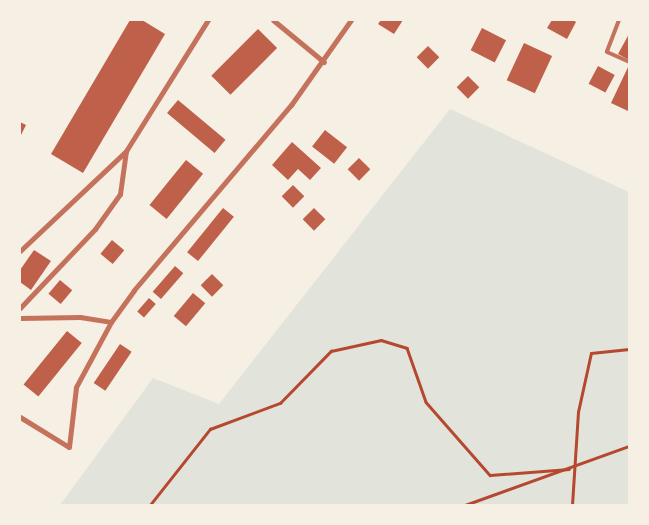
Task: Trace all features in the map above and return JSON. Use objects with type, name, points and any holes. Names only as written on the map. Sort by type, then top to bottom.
[{"type":"street","points":[[20,251],[126,151],[208,20]]},
{"type":"street","points":[[273,20],[324,62]]},
{"type":"street","points":[[20,417],[69,447],[76,387],[111,322],[134,290],[324,62],[351,20]]},
{"type":"street","points":[[20,308],[95,229],[120,194],[126,151]]},
{"type":"street","points":[[20,318],[80,317],[111,322]]},
{"type":"lane","points":[[619,20],[607,52],[629,62]]},
{"type":"path","points":[[150,505],[210,429],[280,403],[331,351],[382,340],[407,348],[426,402],[490,475],[569,469]]},
{"type":"path","points":[[572,505],[578,412],[591,353],[629,349]]},
{"type":"path","points":[[465,505],[629,446]]},
{"type":"shaded area","points":[[450,109],[629,192],[629,505],[60,505],[153,378],[219,404]]},
{"type":"building","points":[[130,20],[142,20],[165,34],[83,173],[51,154]]},
{"type":"building","points":[[381,20],[403,20],[394,34],[378,24]]},
{"type":"building","points":[[552,20],[573,20],[576,22],[567,39],[547,28]]},
{"type":"building","points":[[482,28],[506,40],[495,63],[471,50]]},
{"type":"building","points":[[258,29],[277,48],[230,95],[211,76]]},
{"type":"building","points":[[629,34],[629,60],[618,54]]},
{"type":"building","points":[[524,43],[552,56],[535,93],[507,80]]},
{"type":"building","points":[[428,46],[439,57],[428,69],[417,57]]},
{"type":"building","points":[[629,65],[629,110],[628,111],[611,103]]},
{"type":"building","points":[[598,66],[615,75],[605,93],[589,84]]},
{"type":"building","points":[[468,76],[479,87],[468,99],[457,87]]},
{"type":"building","points":[[178,100],[225,140],[215,153],[167,113]]},
{"type":"building","points":[[20,122],[26,125],[20,137]]},
{"type":"building","points":[[325,130],[347,147],[334,164],[312,147]]},
{"type":"building","points":[[292,142],[321,168],[310,180],[298,169],[288,180],[272,165]]},
{"type":"building","points":[[359,158],[370,169],[359,181],[348,169]]},
{"type":"building","points":[[186,160],[203,174],[167,219],[149,205]]},
{"type":"building","points":[[293,185],[304,196],[293,208],[282,196]]},
{"type":"building","points":[[223,208],[234,217],[198,261],[187,252]]},
{"type":"building","points":[[314,208],[325,219],[314,231],[303,219]]},
{"type":"building","points":[[112,240],[124,250],[113,264],[100,254]]},
{"type":"building","points":[[34,250],[51,261],[31,290],[20,282],[20,270]]},
{"type":"building","points":[[175,266],[183,273],[161,299],[153,292]]},
{"type":"building","points":[[212,274],[223,285],[212,297],[201,285]]},
{"type":"building","points":[[60,280],[72,290],[61,304],[48,294]]},
{"type":"building","points":[[193,293],[205,303],[186,326],[174,316]]},
{"type":"building","points":[[149,298],[156,304],[144,317],[137,312]]},
{"type":"building","points":[[67,331],[82,343],[38,397],[24,385]]},
{"type":"building","points":[[120,344],[132,352],[105,391],[94,383]]}]
